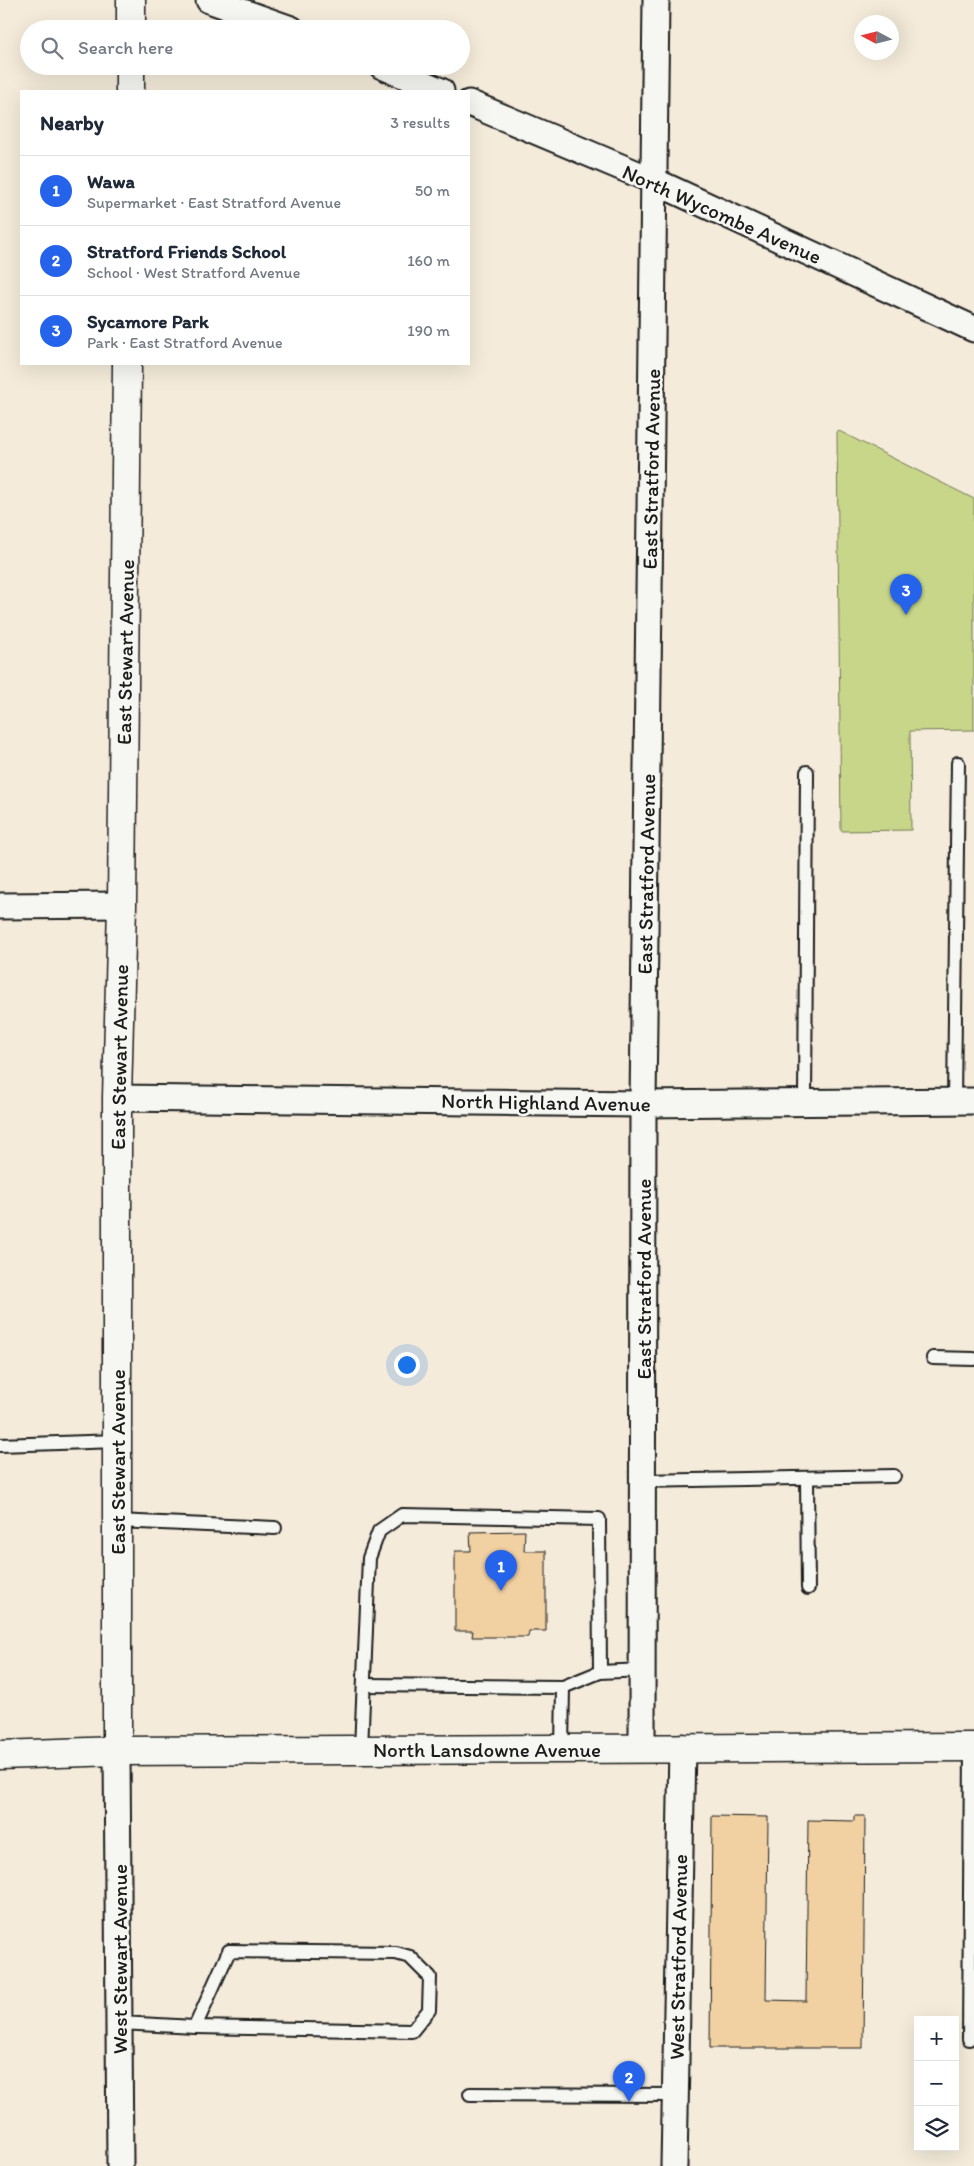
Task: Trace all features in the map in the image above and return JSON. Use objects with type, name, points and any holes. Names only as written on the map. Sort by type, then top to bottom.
[{"type":"street","points":[[131,0],[131,20]]},
{"type":"street","points":[[209,0],[266,20]]},
{"type":"street","name":"East Stratford Avenue","points":[[642,1748],[643,1104],[656,0]]},
{"type":"street","points":[[130,75],[130,90]]},
{"type":"street","points":[[403,75],[439,90]]},
{"type":"street","name":"North Wycombe Avenue","points":[[470,103],[654,182],[974,329]]},
{"type":"street","name":"East Stewart Avenue","points":[[117,1751],[117,1098],[122,905],[128,365]]},
{"type":"street","points":[[0,906],[122,905]]},
{"type":"street","name":"North Highland Avenue","points":[[117,1098],[643,1104],[964,1101]]},
{"type":"street","name":"West Stratford Avenue","points":[[674,2166],[682,1747]]},
{"type":"street","name":"North Lansdowne Avenue","points":[[0,1755],[117,1751],[972,1747]]},
{"type":"street","name":"West Stewart Avenue","points":[[117,1751],[120,2166]]},
{"type":"lane","points":[[958,763],[964,1101]]},
{"type":"lane","points":[[805,1102],[807,772]]},
{"type":"lane","points":[[933,1358],[974,1359]]},
{"type":"lane","points":[[0,1445],[117,1441]]},
{"type":"lane","points":[[642,1481],[894,1476]]},
{"type":"lane","points":[[807,1478],[808,1588]]},
{"type":"lane","points":[[361,1749],[369,1558],[379,1531],[402,1515],[599,1519],[600,1672]]},
{"type":"lane","points":[[118,1521],[275,1528]]},
{"type":"lane","points":[[364,1686],[563,1687],[600,1672],[643,1670]]},
{"type":"lane","points":[[562,1748],[563,1687]]},
{"type":"lane","points":[[969,2039],[972,1747]]},
{"type":"lane","points":[[120,2023],[195,2027],[412,2031],[429,2010],[430,1976],[410,1957],[396,1953],[229,1952],[195,2027]]},
{"type":"lane","points":[[470,2094],[675,2095]]},
{"type":"green space","points":[[837,430],[974,499],[974,730],[910,731],[911,830],[841,831]]},
{"type":"building","points":[[525,1531],[524,1551],[546,1551],[546,1631],[529,1631],[528,1637],[472,1637],[473,1631],[455,1631],[455,1551],[471,1551],[470,1532]]},
{"type":"building","points":[[712,1816],[768,1817],[766,2000],[806,2001],[808,1820],[854,1821],[854,1816],[865,1816],[863,2048],[710,2048]]},
{"type":"place","name":"Sycamore Park","points":[[906,615]]},
{"type":"place","name":"Wawa","points":[[501,1591]]},
{"type":"place","name":"Stratford Friends School","points":[[629,2102]]}]
